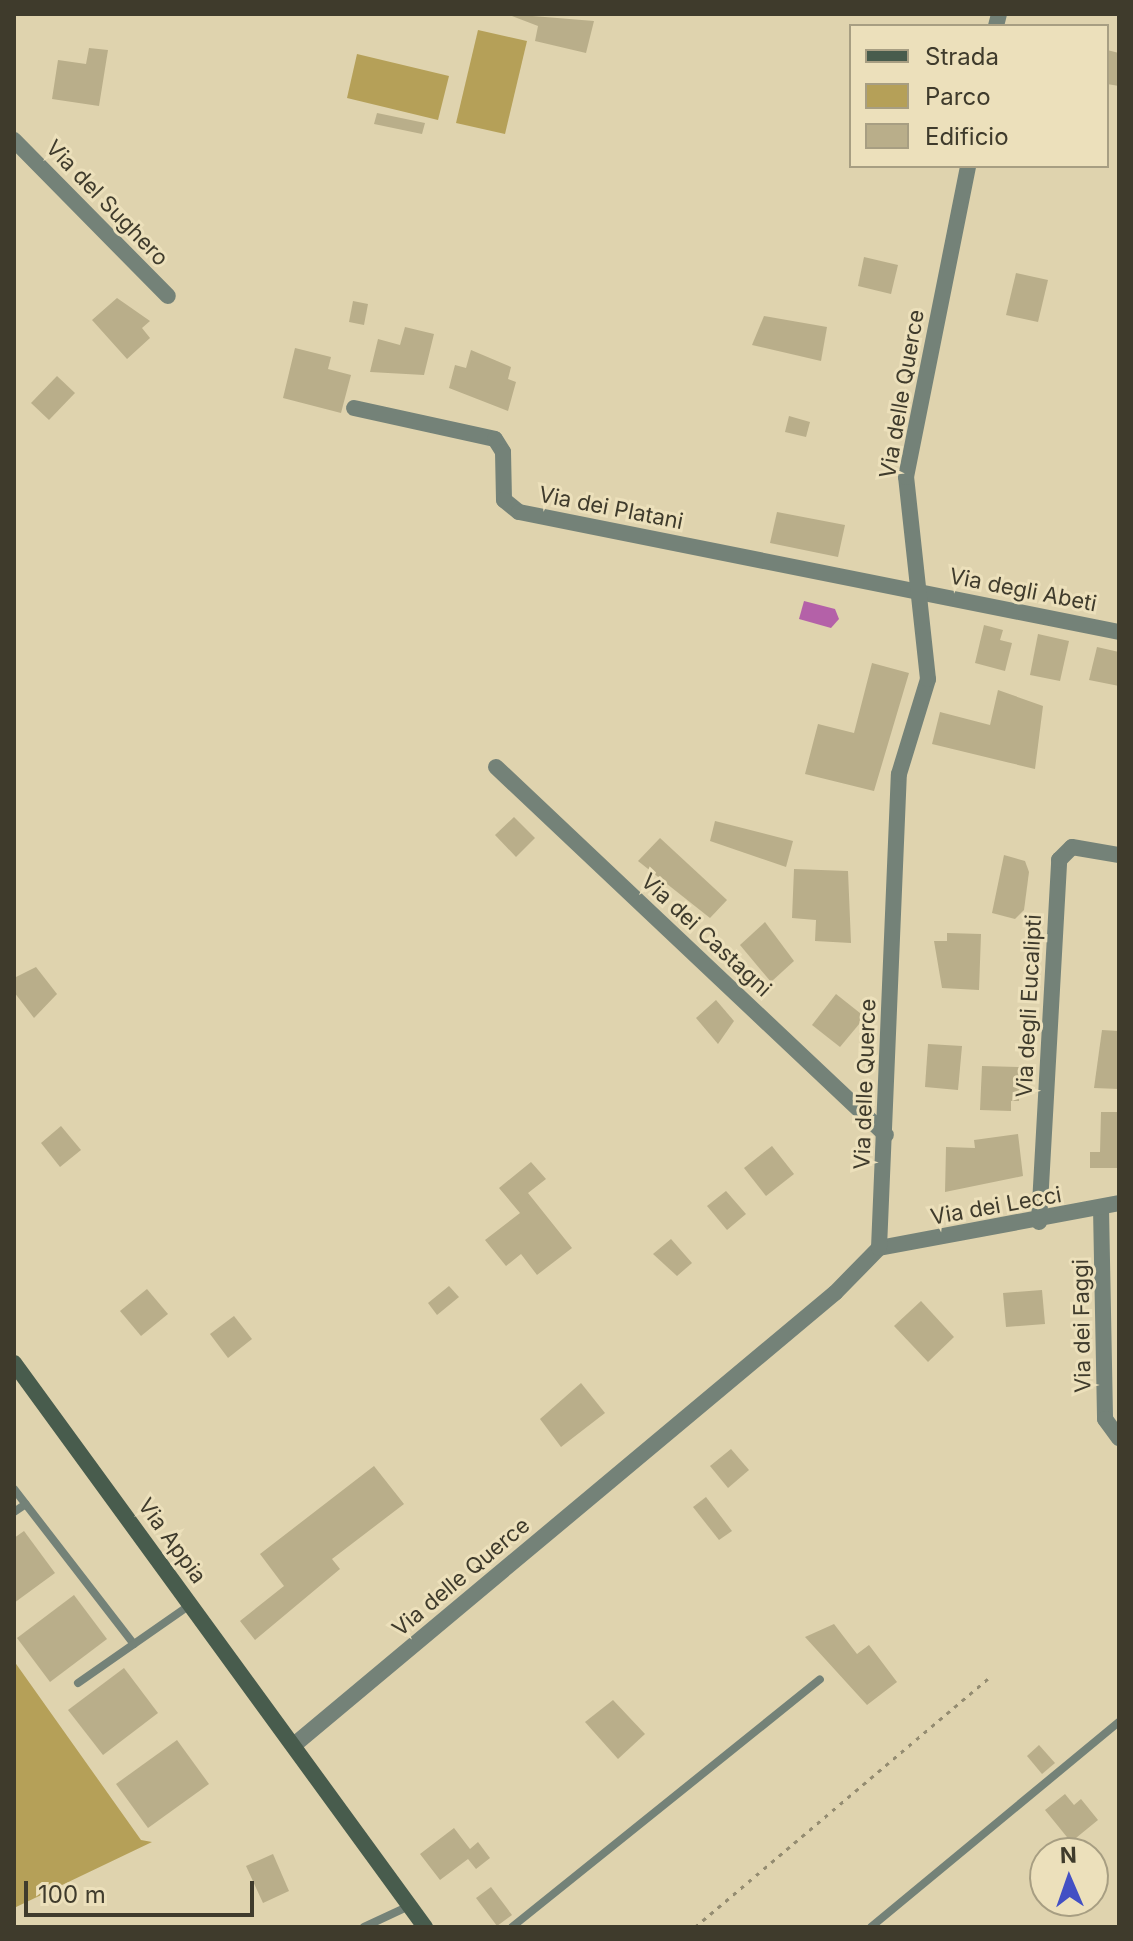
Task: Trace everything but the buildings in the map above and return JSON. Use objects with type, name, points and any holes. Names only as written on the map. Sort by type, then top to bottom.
[{"type":"street","name":"Via del Sughero","points":[[14,140],[168,296]]},
{"type":"street","name":"Via delle Querce","points":[[294,1745],[835,1293],[879,1248],[899,766],[928,679],[907,470],[968,168]]},
{"type":"street","name":"Via dei Platani","points":[[354,408],[495,439],[503,452],[504,500],[519,512],[918,592]]},
{"type":"street","name":"Via degli Abeti","points":[[918,592],[1119,632]]},
{"type":"street","name":"Via dei Castagni","points":[[496,767],[886,1135]]},
{"type":"street","name":"Via degli Eucalipti","points":[[1039,1222],[1059,860],[1072,847],[1119,855]]},
{"type":"street","name":"Via dei Lecci","points":[[879,1248],[1039,1222],[1119,1203]]},
{"type":"street","name":"Via dei Faggi","points":[[1101,1208],[1105,1419],[1119,1438]]},
{"type":"street","name":"Via Appia","points":[[14,1363],[425,1927]]},
{"type":"lane","points":[[14,1489],[134,1644]]},
{"type":"lane","points":[[14,1512],[26,1504]]},
{"type":"lane","points":[[78,1683],[191,1604]]},
{"type":"lane","points":[[512,1927],[820,1679]]},
{"type":"lane","points":[[871,1927],[1119,1722]]},
{"type":"lane","points":[[364,1927],[410,1905]]},
{"type":"path","points":[[695,1927],[991,1676]]},
{"type":"green space","points":[[478,30],[527,41],[505,134],[456,123]]},
{"type":"green space","points":[[357,54],[449,76],[438,120],[347,98]]},
{"type":"green space","points":[[14,1661],[141,1840],[152,1842],[14,1908]]},
{"type":"shaded area","points":[[804,601],[835,609],[839,619],[831,628],[799,619]]}]
